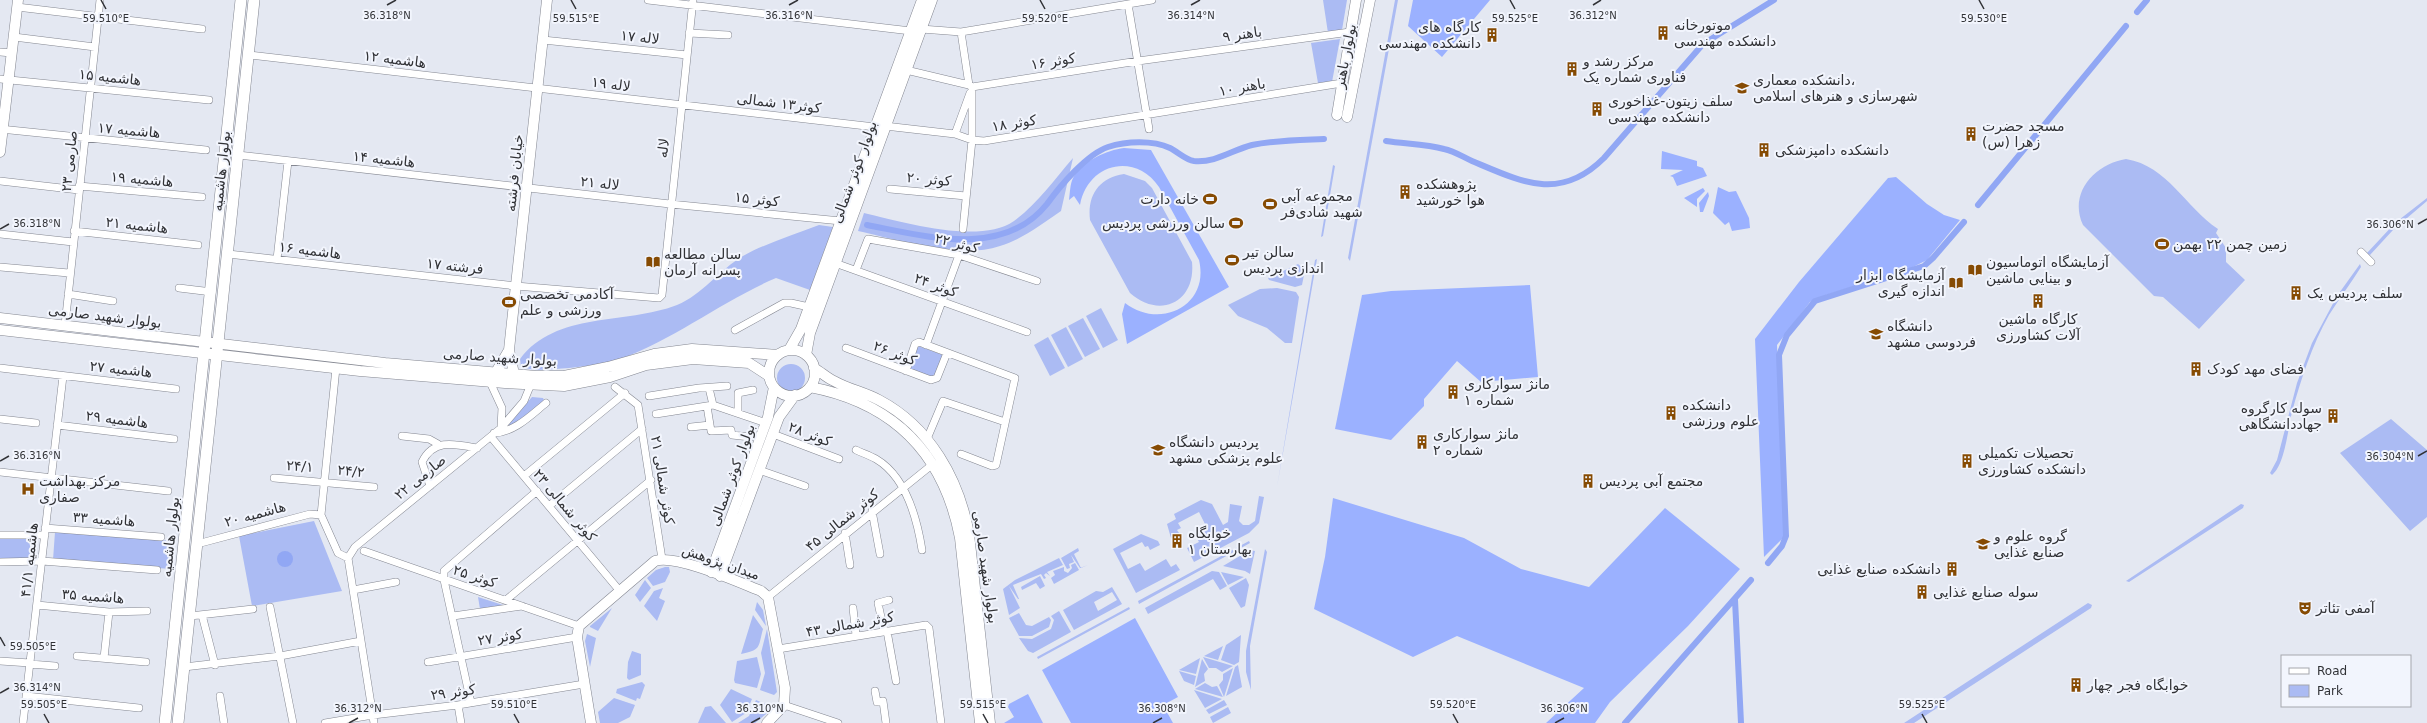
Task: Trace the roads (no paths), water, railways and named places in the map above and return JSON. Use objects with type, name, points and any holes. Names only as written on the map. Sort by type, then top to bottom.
[{"type":"main road","name":"بولوار هاشمیه","points":[[166,723],[212,292],[241,0]]},
{"type":"main road","name":"بولوار هاشمیه","points":[[178,723],[254,0]]},
{"type":"main road","name":"خیابان فرشته","points":[[514,374],[509,350],[547,0]]},
{"type":"main road","name":"بولوار کوثر شمالی","points":[[806,355],[810,333],[906,70],[922,0]]},
{"type":"main road","name":"بولوار کوثر شمالی","points":[[789,350],[801,329],[875,127],[916,30],[932,0]]},
{"type":"main road","name":"بولوار باهنر","points":[[1356,0],[1342,83],[1343,113],[1370,0]]},
{"type":"main road","points":[[0,152],[4,79],[12,53],[18,4]]},
{"type":"main road","points":[[229,119],[242,120]]},
{"type":"main road","name":"بولوار شهید صارمی","points":[[0,318],[65,325],[205,348]]},
{"type":"main road","name":"بولوار شهید صارمی","points":[[0,330],[205,348]]},
{"type":"main road","points":[[205,348],[218,350]]},
{"type":"main road","name":"بولوار شهید صارمی","points":[[218,350],[336,368],[385,367],[564,376],[608,367],[654,354],[692,349],[778,355]]},
{"type":"main road","name":"بولوار شهید صارمی","points":[[218,350],[385,367],[490,382],[564,386],[610,377],[646,365],[693,359],[749,363],[769,376]]},
{"type":"main road","name":"خیابان فرشته","points":[[496,372],[509,350]]},
{"type":"main road","points":[[789,350],[806,355],[814,368],[814,379],[810,387],[795,395],[783,394],[774,387],[769,376],[771,364],[778,355],[789,350]]},
{"type":"main road","name":"بولوار شهید صارمی","points":[[814,368],[834,382],[881,401],[900,413],[927,440],[944,463],[965,510],[973,602],[980,723]]},
{"type":"main road","name":"بولوار کوثر شمالی","points":[[716,574],[766,424],[774,387]]},
{"type":"main road","name":"بولوار شهید صارمی","points":[[810,387],[831,391],[856,400],[894,421],[917,443],[933,464],[955,513],[973,602],[990,723]]},
{"type":"main road","name":"بولوار کوثر شمالی","points":[[716,574],[779,417],[795,395]]},
{"type":"main road","points":[[183,553],[197,549]]},
{"type":"main road","name":"میدان پژوهش","points":[[579,626],[619,590],[655,561],[662,559],[670,559],[761,591],[768,597],[785,688],[784,705]]},
{"type":"main road","points":[[579,626],[577,637],[591,723]]},
{"type":"main road","points":[[767,723],[784,705]]},
{"type":"street","name":"صارمی ۲۳","points":[[65,325],[100,0]]},
{"type":"street","points":[[648,0],[693,2],[916,30],[961,32],[1130,2],[1152,0]]},
{"type":"street","name":"لاله","points":[[659,298],[662,295],[670,204],[693,2]]},
{"type":"street","points":[[1130,2],[1149,129]]},
{"type":"street","points":[[18,4],[98,17],[202,29]]},
{"type":"street","points":[[961,32],[970,86],[972,140],[964,229]]},
{"type":"street","name":"باهنر ۹","points":[[1138,61],[1350,32]]},
{"type":"street","points":[[689,33],[728,35]]},
{"type":"street","points":[[14,37],[95,47]]},
{"type":"street","name":"لاله ۱۷","points":[[543,40],[687,55]]},
{"type":"street","points":[[0,52],[12,53]]},
{"type":"street","name":"هاشمیه ۱۲","points":[[249,55],[538,88]]},
{"type":"street","name":"کوثر ۱۶","points":[[906,70],[970,86],[1138,61]]},
{"type":"street","name":"هاشمیه ۱۵","points":[[4,79],[209,100]]},
{"type":"street","name":"باهنر ۱۰","points":[[1147,116],[1342,83]]},
{"type":"street","points":[[954,134],[970,86]]},
{"type":"street","name":"لاله ۱۹","points":[[538,88],[681,105]]},
{"type":"street","name":"کوثر۱۳ شمالی","points":[[681,105],[875,127]]},
{"type":"street","name":"کوثر ۱۸","points":[[886,126],[954,134],[972,140],[984,141],[1147,116]]},
{"type":"street","name":"هاشمیه ۱۷","points":[[1,129],[206,150]]},
{"type":"street","name":"هاشمیه ۱۴","points":[[238,155],[527,188]]},
{"type":"street","points":[[277,260],[288,161]]},
{"type":"street","name":"هاشمیه ۱۹","points":[[0,181],[60,188],[79,188],[202,198]]},
{"type":"street","name":"لاله ۲۱","points":[[527,188],[670,204]]},
{"type":"street","name":"کوثر ۲۰","points":[[890,189],[966,196]]},
{"type":"street","name":"کوثر ۱۵","points":[[670,204],[841,221]]},
{"type":"street","name":"هاشمیه ۲۱","points":[[74,231],[198,245]]},
{"type":"street","points":[[0,234],[73,242]]},
{"type":"street","name":"کوثر ۲۲","points":[[856,270],[868,239],[959,255],[1037,281]]},
{"type":"street","points":[[2361,252],[2371,262]]},
{"type":"street","name":"هاشمیه ۱۶","points":[[228,254],[390,273]]},
{"type":"street","points":[[926,345],[959,255]]},
{"type":"street","name":"کوثر ۲۴","points":[[835,263],[1027,332]]},
{"type":"street","points":[[0,267],[70,273]]},
{"type":"street","name":"فرشته ۱۷","points":[[390,273],[516,286],[659,298]]},
{"type":"street","points":[[179,288],[212,292]]},
{"type":"street","points":[[68,294],[113,301]]},
{"type":"street","points":[[735,330],[784,303],[809,307]]},
{"type":"street","points":[[906,371],[915,344],[918,342],[1015,378],[995,466],[961,454]]},
{"type":"street","name":"کوثر ۲۶","points":[[846,348],[906,371],[935,380],[947,353]]},
{"type":"street","points":[[336,368],[321,515],[338,553],[348,558],[374,723]]},
{"type":"street","name":"هاشمیه ۲۷","points":[[4,369],[176,388]]},
{"type":"street","name":"هاشمیه ۴۱/۱","points":[[23,723],[63,376]]},
{"type":"street","points":[[490,382],[502,408],[501,428]]},
{"type":"street","name":"صارمی ۲۲","points":[[348,558],[355,547],[501,428],[524,401],[531,384]]},
{"type":"street","points":[[649,396],[699,388],[727,386]]},
{"type":"street","name":"کوثر شمالی ۲۱","points":[[615,387],[625,393],[638,405],[651,480],[662,559]]},
{"type":"street","points":[[709,388],[711,431],[731,430],[732,435],[750,437]]},
{"type":"street","points":[[738,412],[738,393],[753,390]]},
{"type":"street","points":[[524,476],[625,393]]},
{"type":"street","points":[[927,440],[943,401],[1005,422]]},
{"type":"street","points":[[493,435],[503,433],[519,424],[546,404]]},
{"type":"street","points":[[656,414],[710,406],[738,412],[766,424]]},
{"type":"street","points":[[0,419],[36,423]]},
{"type":"street","name":"هاشمیه ۲۹","points":[[57,425],[174,439]]},
{"type":"street","points":[[691,427],[710,425]]},
{"type":"street","points":[[549,506],[642,429]]},
{"type":"street","name":"کوثر ۲۸","points":[[773,434],[839,459]]},
{"type":"street","name":"کوثر شمالی ۲۳","points":[[493,435],[524,476],[619,590]]},
{"type":"street","points":[[402,436],[429,439],[438,444],[445,443],[477,448]]},
{"type":"street","points":[[430,486],[422,462],[438,444]]},
{"type":"street","points":[[856,450],[877,459],[903,488],[914,515],[922,550]]},
{"type":"street","name":"کوثر شمالی ۴۵","points":[[768,597],[872,511],[933,464]]},
{"type":"street","points":[[759,470],[805,486]]},
{"type":"street","points":[[0,472],[168,491]]},
{"type":"street","name":"۲۴/۱","points":[[274,478],[324,481]]},
{"type":"street","points":[[506,600],[651,480]]},
{"type":"street","name":"۲۴/۲","points":[[324,481],[374,487]]},
{"type":"street","points":[[471,703],[462,656],[444,580],[445,568],[537,491]]},
{"type":"street","points":[[872,511],[880,554]]},
{"type":"street","name":"هاشمیه ۲۰","points":[[197,549],[310,514],[321,515]]},
{"type":"street","name":"هاشمیه ۳۳","points":[[0,535],[45,531],[161,537]]},
{"type":"street","points":[[845,533],[850,565]]},
{"type":"street","name":"کوثر ۲۵","points":[[364,552],[579,626]]},
{"type":"street","points":[[0,562],[42,561],[157,570]]},
{"type":"street","points":[[352,590],[396,582]]},
{"type":"street","points":[[889,600],[878,603],[896,681]]},
{"type":"street","name":"هاشمیه ۳۵","points":[[37,605],[109,612],[147,611]]},
{"type":"street","points":[[452,616],[523,606]]},
{"type":"street","points":[[270,607],[293,723]]},
{"type":"street","points":[[853,608],[856,635]]},
{"type":"street","points":[[190,616],[253,609]]},
{"type":"street","points":[[104,658],[109,612]]},
{"type":"street","points":[[202,615],[215,665]]},
{"type":"street","name":"کوثر شمالی ۴۳","points":[[778,649],[926,624],[929,628],[940,723]]},
{"type":"street","name":"کوثر ۲۷","points":[[428,662],[577,637]]},
{"type":"street","points":[[184,667],[215,665],[280,656],[361,640]]},
{"type":"street","points":[[77,656],[146,662]]},
{"type":"street","points":[[0,661],[54,666]]},
{"type":"street","name":"کوثر ۲۹","points":[[325,723],[373,715],[458,705],[584,684]]},
{"type":"street","points":[[875,691],[877,702],[883,701],[886,723]]},
{"type":"street","points":[[26,696],[139,708]]},
{"type":"street","points":[[220,696],[224,723]]},
{"type":"street","points":[[458,705],[461,723]]},
{"type":"street","points":[[784,705],[838,723]]},
{"type":"waterway","points":[[1386,141],[1430,146],[1448,150],[1490,169],[1524,181],[1540,184],[1556,184],[1572,180],[1588,172],[1604,158],[1703,44],[1774,0]]},
{"type":"waterway","points":[[2137,12],[2147,0]]},
{"type":"waterway","points":[[1978,205],[2126,26]]},
{"type":"waterway","points":[[867,225],[938,238],[986,238],[1008,232],[1029,221],[1047,204],[1074,171],[1091,156],[1108,147],[1139,142],[1163,145],[1185,158],[1194,161],[1202,161],[1217,158],[1245,147],[1261,143],[1288,140],[1324,139]]},
{"type":"waterway","points":[[1768,563],[1782,546],[1786,536],[1779,355],[1787,335],[1815,301],[1924,266],[1933,258],[1964,222]]},
{"type":"waterway","points":[[1625,723],[1751,580]]},
{"type":"waterway","points":[[1735,600],[1741,723]]},
{"type":"place","name":"موتورخانه دانشکده مهندسی","points":[[1663,33]]},
{"type":"place","name":"کارگاه های دانشکده مهندسی","points":[[1492,35]]},
{"type":"place","name":"مرکز رشد و فناوری شماره یک","points":[[1572,69]]},
{"type":"place","name":"دانشکده معماری، شهرسازی و هنرهای اسلامی","points":[[1742,88]]},
{"type":"place","name":"سلف زیتون-غذاخوری دانشکده مهندسی","points":[[1597,109]]},
{"type":"place","name":"مسجد حضرت زهرا (س)","points":[[1971,134]]},
{"type":"place","name":"دانشکده دامپزشکی","points":[[1764,150]]},
{"type":"place","name":"پژوهشکده هوا خورشید","points":[[1405,192]]},
{"type":"place","name":"خانه دارت","points":[[1210,199]]},
{"type":"place","name":"مجموعه آبی شهید شادی‌فر","points":[[1270,204]]},
{"type":"place","name":"سالن ورزشی پردیس","points":[[1236,223]]},
{"type":"place","name":"زمین چمن ۲۲ بهمن","points":[[2162,244]]},
{"type":"place","name":"سالن تیر اندازی پردیس","points":[[1232,260]]},
{"type":"place","name":"سالن مطالعه پسرانه آرمان","points":[[653,262]]},
{"type":"place","name":"آزمایشگاه اتوماسیون و بینایی ماشین","points":[[1975,270]]},
{"type":"place","name":"آزمایشگاه ابزار اندازه گیری","points":[[1956,283]]},
{"type":"place","name":"سلف پردیس یک","points":[[2296,293]]},
{"type":"place","name":"کارگاه ماشین آلات کشاورزی","points":[[2038,301]]},
{"type":"place","name":"آکادمی تخصصی ورزشی و علم","points":[[509,302]]},
{"type":"place","name":"دانشگاه فردوسی مشهد","points":[[1876,334]]},
{"type":"place","name":"فضای مهد کودک","points":[[2196,369]]},
{"type":"place","name":"مانژ سوارکاری شماره ۱","points":[[1453,392]]},
{"type":"place","name":"دانشکده علوم ورزشی","points":[[1671,413]]},
{"type":"place","name":"سوله کارگروه جهاددانشگاهی","points":[[2333,416]]},
{"type":"place","name":"مانژ سوارکاری شماره ۲","points":[[1422,442]]},
{"type":"place","name":"پردیس دانشگاه علوم پزشکی مشهد","points":[[1158,450]]},
{"type":"place","name":"تحصیلات تکمیلی دانشکده کشاورزی","points":[[1967,461]]},
{"type":"place","name":"مجتمع آبی پردیس","points":[[1588,481]]},
{"type":"place","name":"مرکز بهداشت صفاری","points":[[28,489]]},
{"type":"place","name":"خوابگاه بهارستان ١","points":[[1177,541]]},
{"type":"place","name":"گروه علوم و صنایع غذایی","points":[[1983,544]]},
{"type":"place","name":"دانشکده صنایع غذایی","points":[[1952,569]]},
{"type":"place","name":"سوله صنایع غذایی","points":[[1922,592]]},
{"type":"place","name":"آمفی تئاتر","points":[[2305,608]]},
{"type":"place","name":"خوابگاه فجر چهار","points":[[2076,685]]}]
